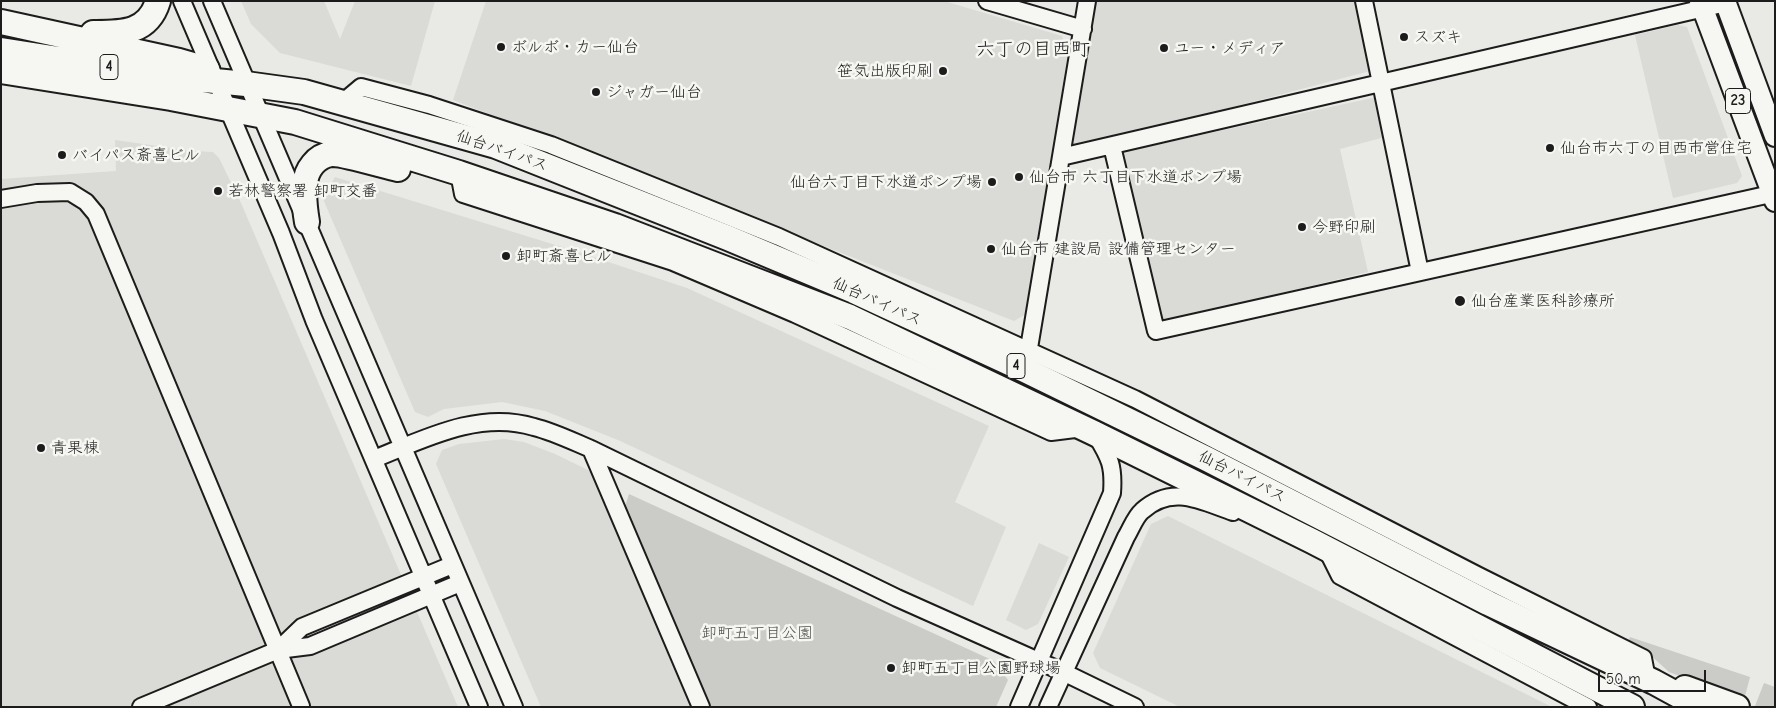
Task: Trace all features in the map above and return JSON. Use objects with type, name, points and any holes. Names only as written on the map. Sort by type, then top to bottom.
[{"type":"highway","points":[[46,33],[114,33],[132,30],[142,24],[153,13],[158,1]]},
{"type":"highway","name":"4","points":[[1,22],[178,61],[214,76],[246,84]]},
{"type":"highway","name":"4","points":[[1,50],[174,77],[214,76]]},
{"type":"highway","name":"仙台バイパス","points":[[1,71],[171,98],[295,122],[459,173],[614,226],[850,317],[1089,430],[1319,545],[1632,707]]},
{"type":"highway","name":"4","points":[[1,86],[59,81]]},
{"type":"highway","name":"仙台バイパス","points":[[246,84],[304,92],[496,146],[1027,360],[1207,459],[1488,603],[1700,707]]},
{"type":"highway","points":[[307,222],[304,191],[307,173],[314,162],[325,155],[333,154],[405,171],[434,166]]},
{"type":"highway","points":[[1650,681],[1681,687],[1737,707]]},
{"type":"main road","name":"23","points":[[1725,2],[1775,136]]},
{"type":"main road","name":"23","points":[[1702,5],[1774,196]]},
{"type":"street","points":[[182,1],[281,233],[314,320],[479,707]]},
{"type":"street","points":[[212,1],[514,707]]},
{"type":"street","points":[[987,1],[1083,29]]},
{"type":"street","points":[[1027,360],[1087,1]]},
{"type":"street","points":[[1364,1],[1420,272]]},
{"type":"street","points":[[1061,157],[1381,84],[1702,5],[1725,2]]},
{"type":"street","points":[[1112,146],[1156,331],[1774,196]]},
{"type":"street","points":[[1,199],[37,193],[70,192],[86,202],[96,214],[301,706]]},
{"type":"street","points":[[374,459],[426,437],[473,423],[504,422],[532,426],[591,450],[897,598],[1063,672],[1134,707]]},
{"type":"street","points":[[1019,707],[1112,493],[1113,473],[1111,464],[1108,456],[1089,430]]},
{"type":"street","points":[[591,450],[701,707]]},
{"type":"street","points":[[1048,707],[1063,672],[1141,512],[1160,499],[1175,496],[1190,497],[1319,545],[1340,576],[1588,707]]},
{"type":"street","points":[[278,650],[302,626],[452,565]]},
{"type":"street","points":[[141,707],[278,650],[310,646],[460,583]]},
{"type":"shaded area","points":[[241,1],[324,1],[340,39],[355,1],[435,1],[411,86],[280,53],[251,24]]},
{"type":"shaded area","points":[[486,1],[944,1],[1062,36],[1071,61],[1026,314],[1014,321],[453,100]]},
{"type":"shaded area","points":[[1091,1],[1355,1],[1370,71],[1073,149]]},
{"type":"shaded area","points":[[1678,25],[1687,27],[1742,176],[1737,183],[1673,198],[1635,35]]},
{"type":"shaded area","points":[[1377,97],[1385,137],[1340,149],[1368,272],[1167,321],[1158,318],[1122,152]]},
{"type":"shaded area","points":[[115,140],[213,152],[219,158],[241,203],[458,707],[1,707],[1,179],[116,171]]},
{"type":"shaded area","points":[[335,177],[575,251],[687,288],[989,426],[955,502],[1006,527],[973,606],[618,440],[545,411],[502,402],[444,409],[428,417],[415,412],[323,199]]},
{"type":"shaded area","points":[[504,439],[524,442],[555,454],[588,470],[597,481],[694,707],[541,707],[436,464],[442,450],[459,444]]},
{"type":"shaded area","points":[[1168,516],[1552,707],[1180,707],[1100,668],[1093,653],[1151,524]]},
{"type":"shaded area","points":[[1039,543],[1069,557],[1038,624],[1026,630],[1006,620]]},
{"type":"green space","name":"卸町五丁目公園","points":[[629,494],[994,661],[1008,680],[996,707],[710,707],[624,510]]},
{"type":"green space","points":[[1630,637],[1750,677],[1744,700],[1669,672],[1647,652],[1627,643]]},
{"type":"green space","points":[[1764,683],[1775,687],[1775,707],[1755,706]]},
{"type":"place","name":"スズキ","points":[[1404,37]]},
{"type":"place","name":"ボルボ・カー仙台","points":[[501,47]]},
{"type":"place","name":"ユー・メディア","points":[[1164,48]]},
{"type":"place","name":"笹気出版印刷","points":[[943,71]]},
{"type":"place","name":"ジャガー仙台","points":[[596,92]]},
{"type":"place","name":"仙台市六丁の目西市営住宅","points":[[1550,148]]},
{"type":"place","name":"バイパス斎喜ビル","points":[[62,155]]},
{"type":"place","name":"仙台市 六丁目下水道ポンプ場","points":[[1019,177]]},
{"type":"place","name":"仙台六丁目下水道ポンプ場","points":[[992,182]]},
{"type":"place","name":"若林警察署 卸町交番","points":[[218,191]]},
{"type":"place","name":"今野印刷","points":[[1302,227]]},
{"type":"place","name":"仙台市 建設局 設備管理センター","points":[[991,249]]},
{"type":"place","name":"卸町斎喜ビル","points":[[506,256]]},
{"type":"place","name":"仙台産業医科診療所","points":[[1460,301]]},
{"type":"place","name":"青果棟","points":[[41,448]]},
{"type":"place","name":"卸町五丁目公園野球場","points":[[891,668]]},
{"type":"district","name":"六丁の目西町","points":[[1033,50]]}]
